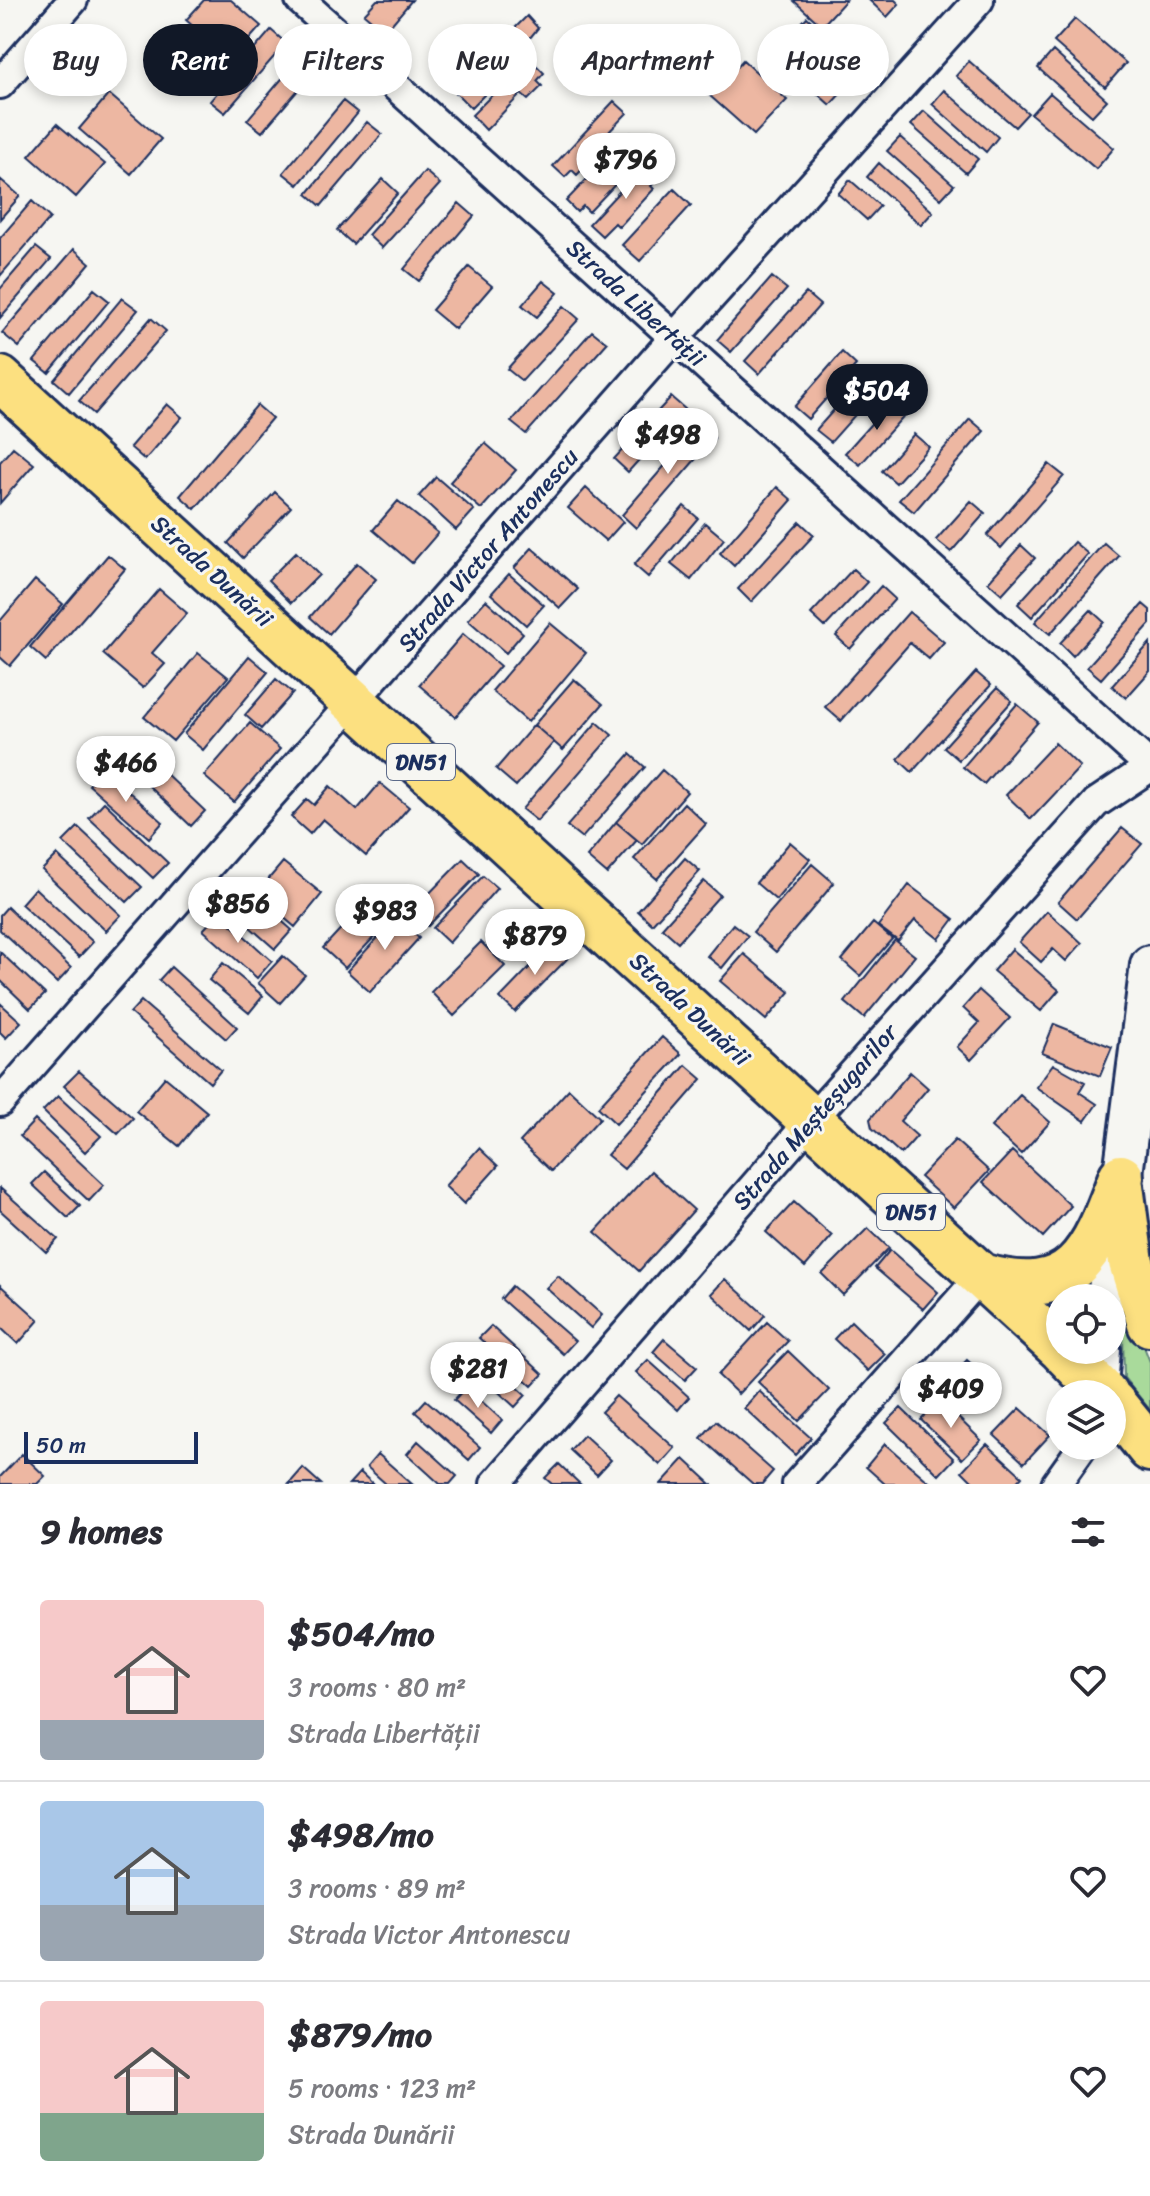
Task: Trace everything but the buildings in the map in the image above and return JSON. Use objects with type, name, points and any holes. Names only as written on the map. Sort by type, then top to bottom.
[{"type":"main road","name":"Strada Dunării","points":[[0,379],[1046,1335]]},
{"type":"main road","points":[[981,1276],[1012,1284],[1029,1284],[1046,1281],[1072,1269],[1095,1242],[1121,1177]]},
{"type":"main road","points":[[1121,1177],[1131,1262],[1150,1324]]},
{"type":"main road","name":"Strada Dunării","points":[[1078,1364],[1097,1380]]},
{"type":"main road","name":"Strada Dunării","points":[[1126,1416],[1150,1449]]},
{"type":"street","points":[[0,84],[73,0]]},
{"type":"street","name":"Strada Libertății","points":[[300,0],[1150,766]]},
{"type":"street","name":"Strada Victor Antonescu","points":[[0,1102],[674,338],[979,0]]},
{"type":"street","name":"Strada Meșteșugarilor","points":[[495,1484],[811,1120],[1096,803],[1150,766]]},
{"type":"street","points":[[1109,1284],[1150,965]]},
{"type":"street","points":[[797,1484],[981,1276]]},
{"type":"street","points":[[1056,1484],[1075,1460]]},
{"type":"green space","points":[[1126,1301],[1150,1362],[1150,1410],[1124,1378]]}]
